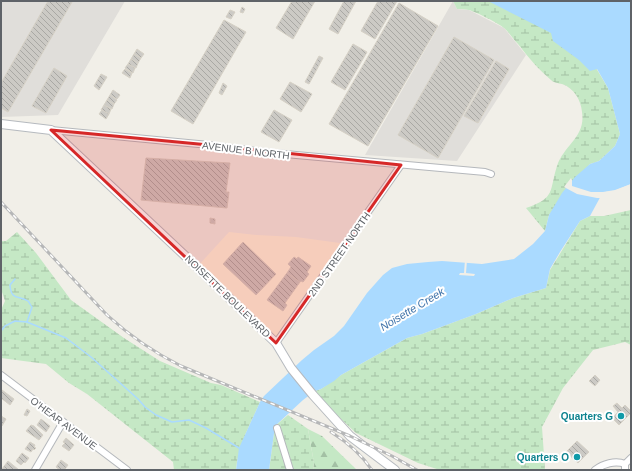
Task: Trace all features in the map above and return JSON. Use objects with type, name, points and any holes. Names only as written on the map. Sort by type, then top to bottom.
[{"type":"street","name":"AVENUE B NORTH","points":[[1,124],[209,145],[263,152],[486,172],[491,174]]},
{"type":"street","name":"NOISETTE BOULEVARD","points":[[51,130],[192,261],[276,343],[312,395],[350,436],[395,470]]},
{"type":"street","name":"2ND STREET NORTH","points":[[276,343],[401,165]]},
{"type":"street","name":"O'HEAR AVENUE","points":[[1,375],[128,470]]},
{"type":"street","points":[[35,470],[64,422]]},
{"type":"street","points":[[277,428],[290,470]]},
{"type":"street","points":[[595,470],[614,462],[620,462],[625,467],[631,458]]},
{"type":"highlighted area","points":[[51,130],[209,145],[401,165],[276,343]]},
{"type":"shaded area","points":[[1,1],[125,1],[58,115],[1,117]]},
{"type":"shaded area","points":[[453,1],[457,9],[469,10],[504,28],[526,55],[457,161],[365,155]]},
{"type":"shaded area","points":[[229,232],[296,237],[347,244],[276,343],[197,267]]},
{"type":"green space","points":[[453,1],[504,1],[537,19],[596,68],[608,88],[620,134],[615,146],[599,161],[590,164],[549,215],[545,231],[526,208],[542,201],[550,193],[560,159],[578,135],[581,128],[582,112],[580,103],[570,88],[553,82],[542,72],[504,28],[472,11],[457,9]]},
{"type":"green space","points":[[631,210],[631,345],[625,342],[593,350],[563,388],[542,427],[545,470],[440,470],[418,463],[356,433],[326,405],[315,391],[321,389],[341,375],[407,338],[476,314],[513,298],[546,288],[550,270],[580,221],[590,216],[604,216]]},
{"type":"green space","points":[[17,232],[36,253],[71,300],[124,338],[160,361],[260,402],[239,452],[236,470],[174,470],[173,462],[87,394],[69,383],[46,364],[1,358],[1,310],[5,301],[1,289],[1,241],[6,241]]},
{"type":"green space","points":[[288,415],[308,429],[314,463],[313,470],[269,470],[275,426]]},
{"type":"green space","points":[[308,429],[322,436],[357,470],[313,470],[314,463]]},
{"type":"water","name":"Noisette Creek","points":[[488,1],[631,1],[631,184],[615,190],[603,192],[590,216],[580,221],[560,252],[550,269],[546,288],[513,298],[476,314],[407,338],[341,375],[303,400],[275,426],[269,470],[236,470],[239,448],[264,396],[302,360],[334,336],[344,326],[367,293],[383,275],[392,268],[407,264],[442,261],[482,264],[514,259],[533,244],[545,231],[549,215],[562,193],[575,177],[590,164],[599,161],[615,146],[620,134],[608,88],[597,69],[590,71],[579,60],[553,41],[551,33]]},
{"type":"pier","points":[[571,178],[572,186],[591,192],[614,191],[631,184],[631,186],[615,192],[604,194],[602,198],[597,198],[577,194],[564,187]]},
{"type":"pier","points":[[465,260],[467,260],[466,273],[475,274],[474,276],[459,275],[460,273],[464,273]]},
{"type":"building","points":[[48,1],[72,2],[8,112],[1,108],[1,83]]},
{"type":"building","points":[[292,1],[315,1],[293,39],[276,28]]},
{"type":"building","points":[[344,1],[356,1],[338,34],[329,29]]},
{"type":"building","points":[[378,1],[397,1],[375,39],[361,31]]},
{"type":"building","points":[[399,3],[438,26],[368,146],[329,124]]},
{"type":"building","points":[[242,7],[245,9],[243,13],[240,12]]},
{"type":"building","points":[[230,10],[235,12],[231,19],[226,17]]},
{"type":"building","points":[[224,20],[246,32],[193,124],[171,111]]},
{"type":"building","points":[[454,37],[494,60],[438,158],[398,135]]},
{"type":"building","points":[[353,44],[367,52],[345,90],[331,82]]},
{"type":"building","points":[[137,49],[144,54],[141,58],[134,54]]},
{"type":"building","points":[[134,54],[141,58],[138,63],[131,59]]},
{"type":"building","points":[[319,56],[323,58],[309,84],[305,82]]},
{"type":"building","points":[[131,59],[138,63],[136,68],[128,64]]},
{"type":"building","points":[[496,61],[509,69],[478,123],[464,116]]},
{"type":"building","points":[[128,64],[135,68],[133,73],[125,68]]},
{"type":"building","points":[[54,68],[67,76],[46,113],[32,106]]},
{"type":"building","points":[[125,69],[132,73],[130,78],[122,73]]},
{"type":"building","points":[[101,74],[107,77],[99,90],[94,86]]},
{"type":"building","points":[[290,82],[312,94],[301,112],[280,99]]},
{"type":"building","points":[[223,83],[227,86],[222,95],[219,93]]},
{"type":"building","points":[[113,90],[120,95],[117,99],[110,95]]},
{"type":"building","points":[[110,95],[117,100],[114,104],[107,100]]},
{"type":"building","points":[[107,100],[114,104],[112,109],[104,105]]},
{"type":"building","points":[[104,105],[111,109],[109,114],[101,110]]},
{"type":"building","points":[[102,110],[109,114],[106,119],[99,114]]},
{"type":"building","points":[[274,110],[292,120],[279,142],[261,132]]},
{"type":"building","points":[[146,158],[230,163],[226,192],[229,192],[227,208],[141,200]]},
{"type":"building","points":[[210,218],[215,219],[215,224],[210,223]]},
{"type":"building","points":[[243,242],[276,274],[256,295],[223,264]]},
{"type":"building","points":[[294,257],[297,259],[298,257],[311,266],[307,272],[309,274],[303,282],[300,282],[287,273],[291,267],[288,264]]},
{"type":"building","points":[[287,273],[300,282],[285,303],[287,305],[283,311],[267,300]]},
{"type":"building","points":[[595,375],[600,380],[595,386],[589,381]]},
{"type":"building","points":[[2,390],[14,399],[10,405],[1,398]]},
{"type":"building","name":"Quarters G","points":[[617,403],[622,408],[625,405],[631,411],[631,413],[619,425],[612,418],[618,412],[613,406]]},
{"type":"building","points":[[27,409],[30,411],[27,416],[24,415]]},
{"type":"building","points":[[1,416],[6,419],[2,426],[1,425]]},
{"type":"building","points":[[41,419],[50,426],[46,432],[37,425]]},
{"type":"building","points":[[31,425],[43,435],[39,440],[26,431]]},
{"type":"building","points":[[66,438],[74,445],[69,451],[62,446],[65,443],[63,442]]},
{"type":"building","name":"Quarters O","points":[[577,441],[589,452],[578,463],[566,452]]},
{"type":"building","points":[[30,442],[35,445],[34,447],[36,448],[31,452],[25,449]]},
{"type":"building","points":[[22,453],[29,458],[21,465],[16,461]]},
{"type":"building","points":[[61,460],[68,465],[65,469],[67,470],[60,470],[56,467]]},
{"type":"building","points":[[8,461],[19,470],[2,469]]},
{"type":"waterway","points":[[15,279],[10,285],[12,293],[14,296],[28,301],[32,307],[27,322]]},
{"type":"waterway","points":[[1,331],[5,326],[15,321],[27,322],[66,338],[91,357],[145,407],[156,415],[172,422],[189,420],[206,428],[239,448]]},
{"type":"railway","points":[[1,202],[107,315],[133,337],[151,349],[181,366],[350,436],[417,470]]},
{"type":"railway","points":[[331,432],[353,449],[372,470]]},
{"type":"place","name":"Quarters G","points":[[621,416]]},
{"type":"place","name":"Quarters O","points":[[577,457]]}]
